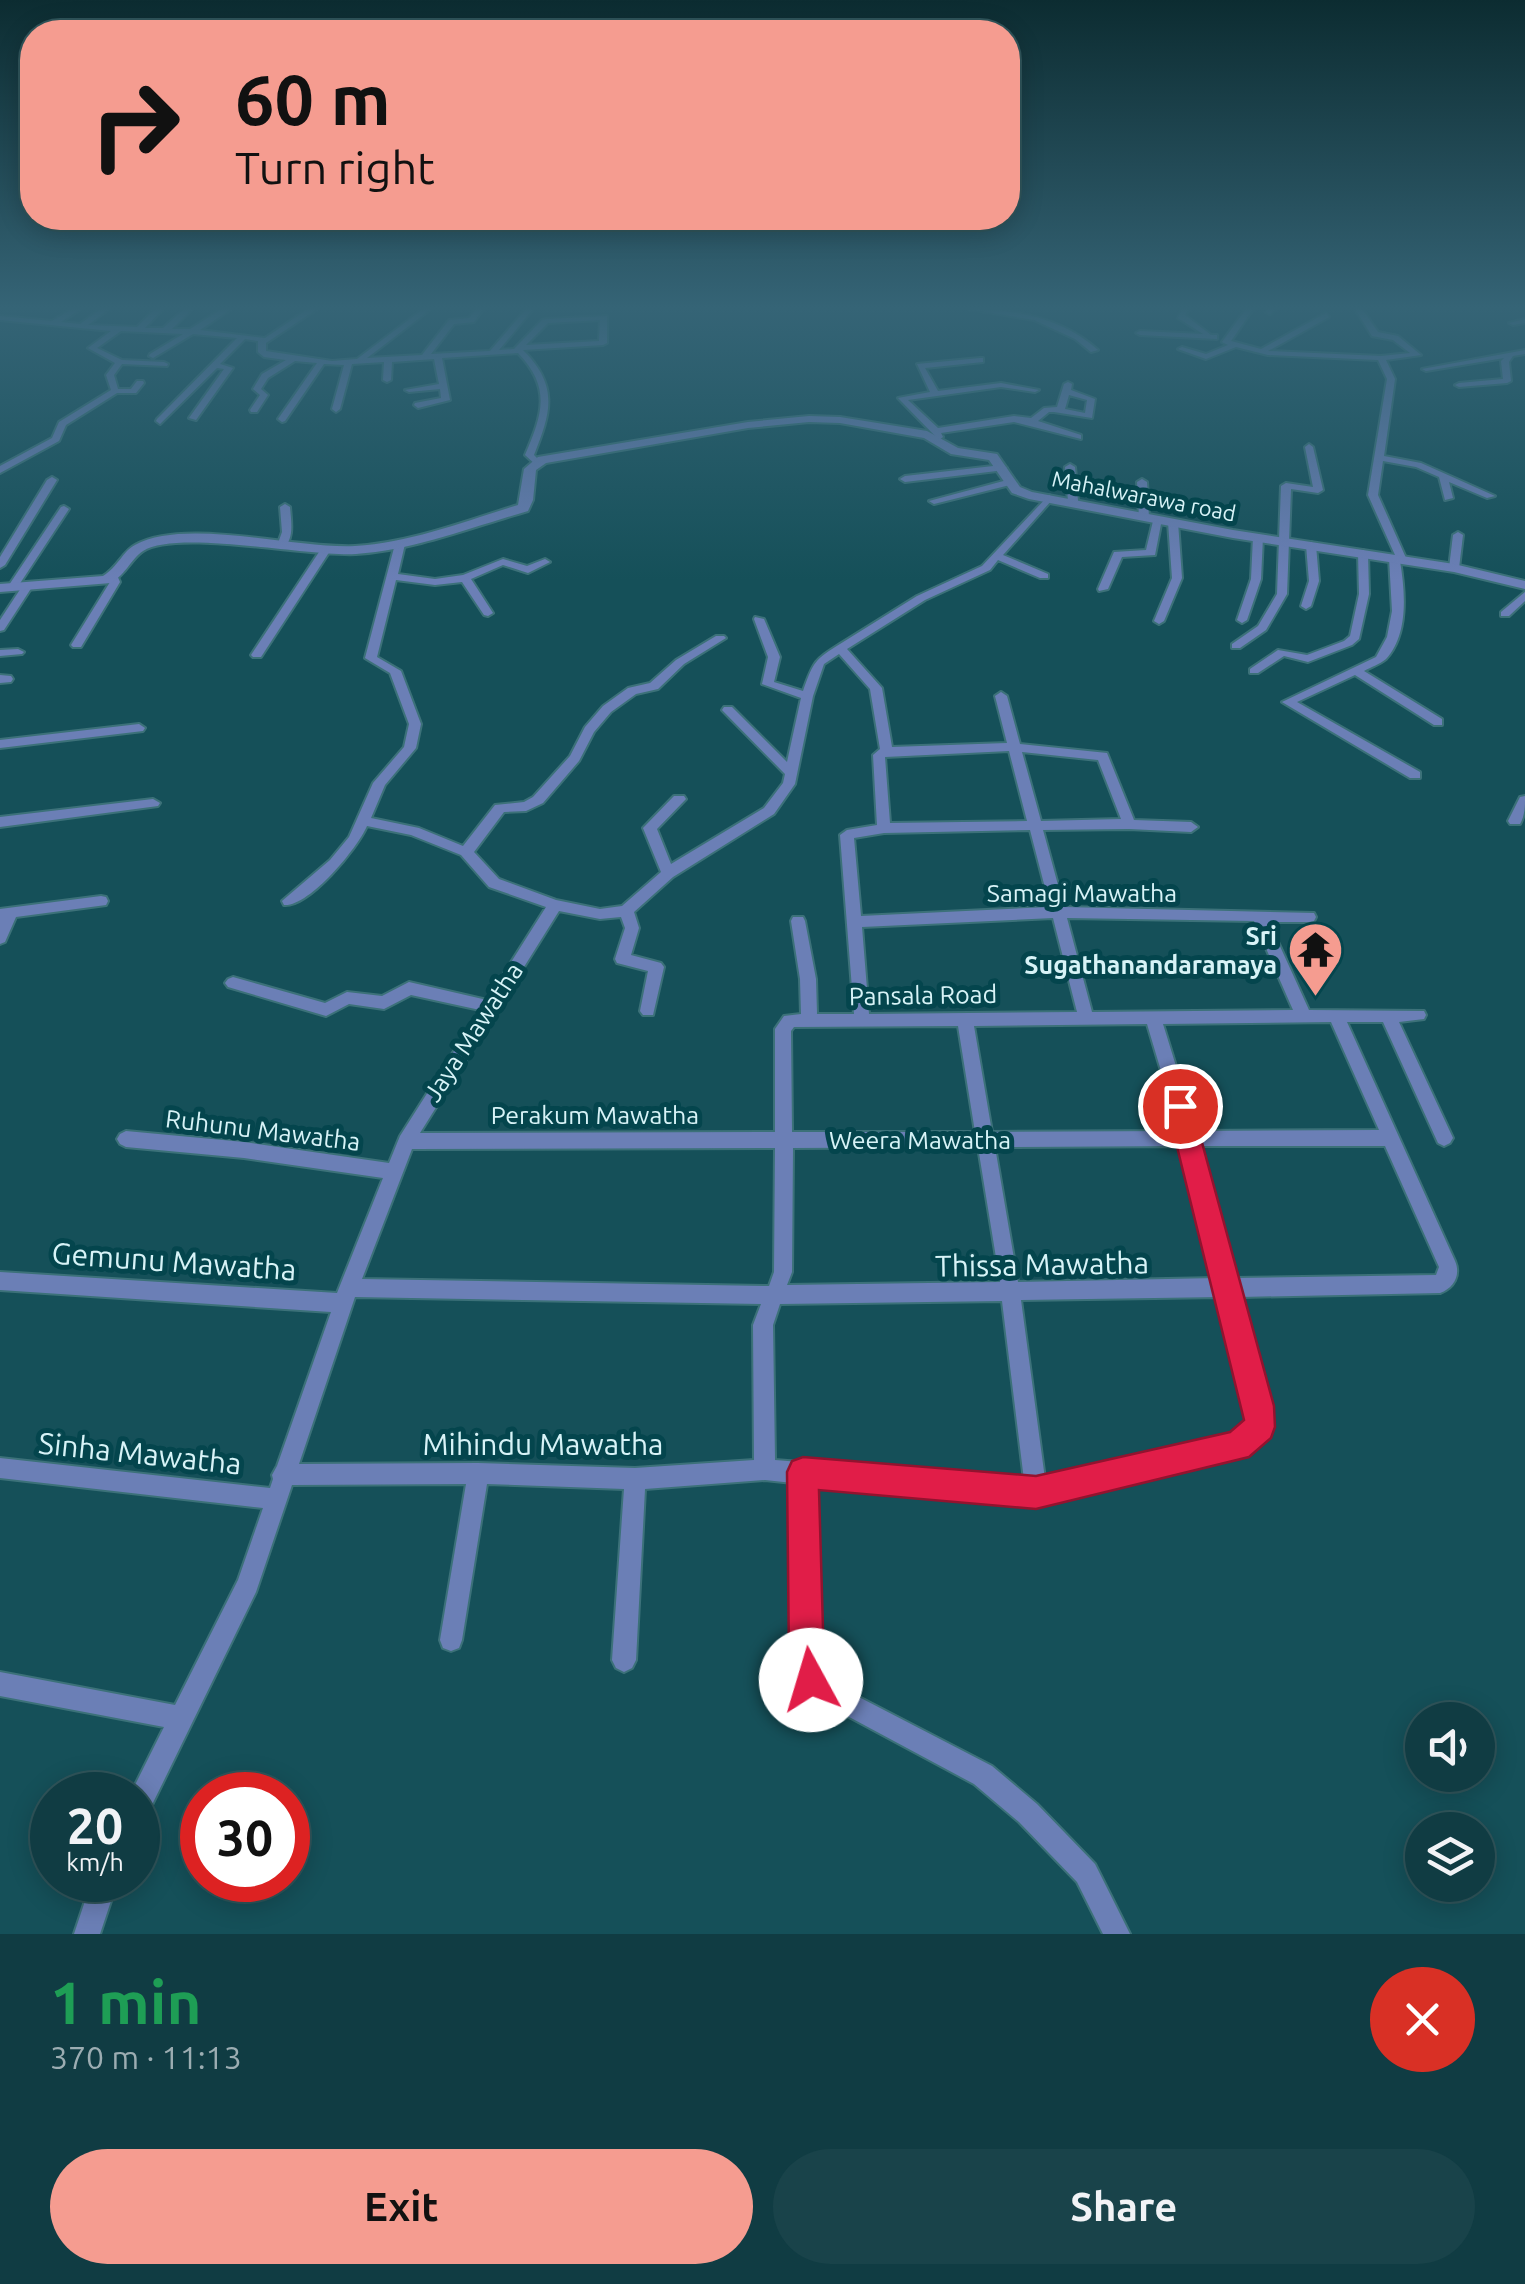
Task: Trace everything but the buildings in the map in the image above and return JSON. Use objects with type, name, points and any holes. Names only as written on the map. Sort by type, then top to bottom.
[{"type":"street","points":[[0,470],[56,439],[62,424],[103,399]]},
{"type":"street","points":[[160,421],[182,399]]},
{"type":"street","points":[[193,418],[206,399]]},
{"type":"street","points":[[254,410],[262,399]]},
{"type":"street","points":[[282,419],[296,399]]},
{"type":"street","points":[[336,409],[340,399]]},
{"type":"street","points":[[418,404],[446,399]]},
{"type":"street","points":[[536,462],[528,455],[548,411],[547,399]]},
{"type":"street","points":[[905,399],[901,400],[954,451],[993,456],[1010,482],[934,501]]},
{"type":"street","points":[[1056,410],[1064,399]]},
{"type":"street","points":[[1030,421],[1047,410],[1089,416],[1090,399]]},
{"type":"street","points":[[1389,399],[1374,502],[1397,558],[1394,633],[1380,660],[1309,690],[1289,703],[1415,776]]},
{"type":"street","points":[[13,588],[113,577],[136,549],[152,542],[214,539],[325,551],[400,544],[522,508],[528,500],[530,469],[536,462],[796,419],[854,422],[937,436],[1014,419],[1078,437]]},
{"type":"street","points":[[1236,646],[1262,628],[1282,594],[1287,542],[1286,486],[1318,490],[1308,446]]},
{"type":"street","points":[[1381,458],[1412,462],[1490,496]]},
{"type":"street","points":[[1070,466],[1073,501]]},
{"type":"street","points":[[905,478],[1002,468]]},
{"type":"street","points":[[1443,476],[1448,498]]},
{"type":"street","points":[[0,565],[52,480]]},
{"type":"street","name":"Mahalwarawa road","points":[[1010,482],[1022,493],[1454,568],[1525,585]]},
{"type":"street","points":[[1103,589],[1118,554],[1151,552],[1151,518],[1142,482]]},
{"type":"street","points":[[364,821],[414,831],[466,852],[504,888],[555,905],[600,914],[626,911],[668,873],[769,812],[785,793],[816,666],[839,647],[999,557],[1049,498]]},
{"type":"street","points":[[282,546],[287,532],[286,507]]},
{"type":"street","points":[[0,628],[13,588],[64,510]]},
{"type":"street","points":[[1159,621],[1177,578],[1173,522]]},
{"type":"street","points":[[1454,568],[1458,535]]},
{"type":"street","points":[[1242,620],[1256,579],[1258,537]]},
{"type":"street","points":[[289,901],[335,864],[355,839],[379,782],[410,748],[415,736],[415,724],[395,671],[371,658],[400,544]]},
{"type":"street","points":[[1306,606],[1314,581],[1311,545]]},
{"type":"street","points":[[257,655],[325,551]]},
{"type":"street","points":[[1254,671],[1282,652],[1308,659],[1354,637],[1364,594],[1362,553]]},
{"type":"street","points":[[999,557],[1044,576]]},
{"type":"street","points":[[392,576],[435,582],[465,578],[502,562],[528,570],[545,562]]},
{"type":"street","points":[[77,645],[115,582],[113,577]]},
{"type":"street","points":[[465,578],[488,613]]},
{"type":"street","points":[[1505,614],[1525,595]]},
{"type":"street","points":[[759,619],[774,656],[768,684],[807,696]]},
{"type":"street","points":[[466,852],[500,808],[532,804],[547,792],[576,758],[594,721],[607,709],[632,690],[654,686],[680,662],[720,638]]},
{"type":"street","points":[[839,647],[876,688],[886,751]]},
{"type":"street","points":[[0,652],[18,652]]},
{"type":"street","points":[[1356,671],[1438,722]]},
{"type":"street","points":[[1001,696],[1086,1017]]},
{"type":"street","points":[[728,710],[791,773]]},
{"type":"street","points":[[0,744],[139,728]]},
{"type":"street","points":[[884,828],[877,761],[886,751],[1014,748],[1103,756],[1129,824]]},
{"type":"street","points":[[668,873],[650,828],[680,799]]},
{"type":"street","points":[[1515,821],[1525,800]]},
{"type":"street","points":[[0,822],[153,803]]},
{"type":"street","points":[[862,1021],[847,835],[884,828],[1129,824],[1191,827]]},
{"type":"street","points":[[0,938],[5,913],[101,901]]},
{"type":"street","name":"Jaya Mawatha","points":[[154,1772],[242,1598],[346,1295],[406,1141],[555,905]]},
{"type":"street","points":[[626,911],[632,928],[622,960],[656,966],[648,1011]]},
{"type":"street","name":"Samagi Mawatha","points":[[855,922],[1059,912],[1309,917]]},
{"type":"street","points":[[1260,916],[1303,1014]]},
{"type":"street","points":[[765,1470],[763,1325],[783,1272],[783,1029],[790,1022],[809,1021],[798,921]]},
{"type":"street","points":[[233,984],[326,1010],[348,998],[384,1003],[409,988],[488,1006]]},
{"type":"street","name":"Thissa Mawatha","points":[[346,1295],[1011,1294],[1440,1284],[1447,1277],[1448,1267],[1336,1015]]},
{"type":"street","points":[[1388,1015],[1444,1138]]},
{"type":"street","name":"Pansala Road","points":[[809,1021],[1418,1015]]},
{"type":"street","points":[[1153,1017],[1228,1288]]},
{"type":"street","points":[[965,1020],[982,1141],[1011,1294],[1036,1492]]},
{"type":"street","name":"Weera Mawatha","points":[[784,1140],[1390,1138]]},
{"type":"street","name":"Ruhunu Mawatha","points":[[126,1140],[244,1150],[393,1172]]},
{"type":"street","name":"Perakum Mawatha","points":[[406,1141],[784,1140]]},
{"type":"street","name":"Gemunu Mawatha","points":[[0,1281],[346,1295]]},
{"type":"street","name":"Mihindu Mawatha","points":[[282,1475],[478,1473],[635,1479],[765,1470],[1036,1492],[1152,1468],[1238,1446],[1251,1438],[1260,1427],[1259,1406],[1228,1288]]},
{"type":"street","name":"Sinha Mawatha","points":[[0,1468],[274,1499]]},
{"type":"street","points":[[803,1472],[807,1663],[811,1680],[834,1697],[983,1775],[1028,1813],[1086,1873],[1117,1934]]},
{"type":"street","points":[[451,1640],[478,1473]]},
{"type":"street","points":[[624,1660],[635,1479]]},
{"type":"street","points":[[0,1684],[180,1718]]},
{"type":"street","points":[[87,1934],[98,1902]]},
{"type":"place","name":"Sri Sugathanandaramaya","points":[[1316,999]]},
{"type":"route","points":[[811,1680],[807,1663],[803,1472],[1036,1492],[1134,1473],[1238,1446],[1260,1427],[1259,1406],[1180,1106]]}]
